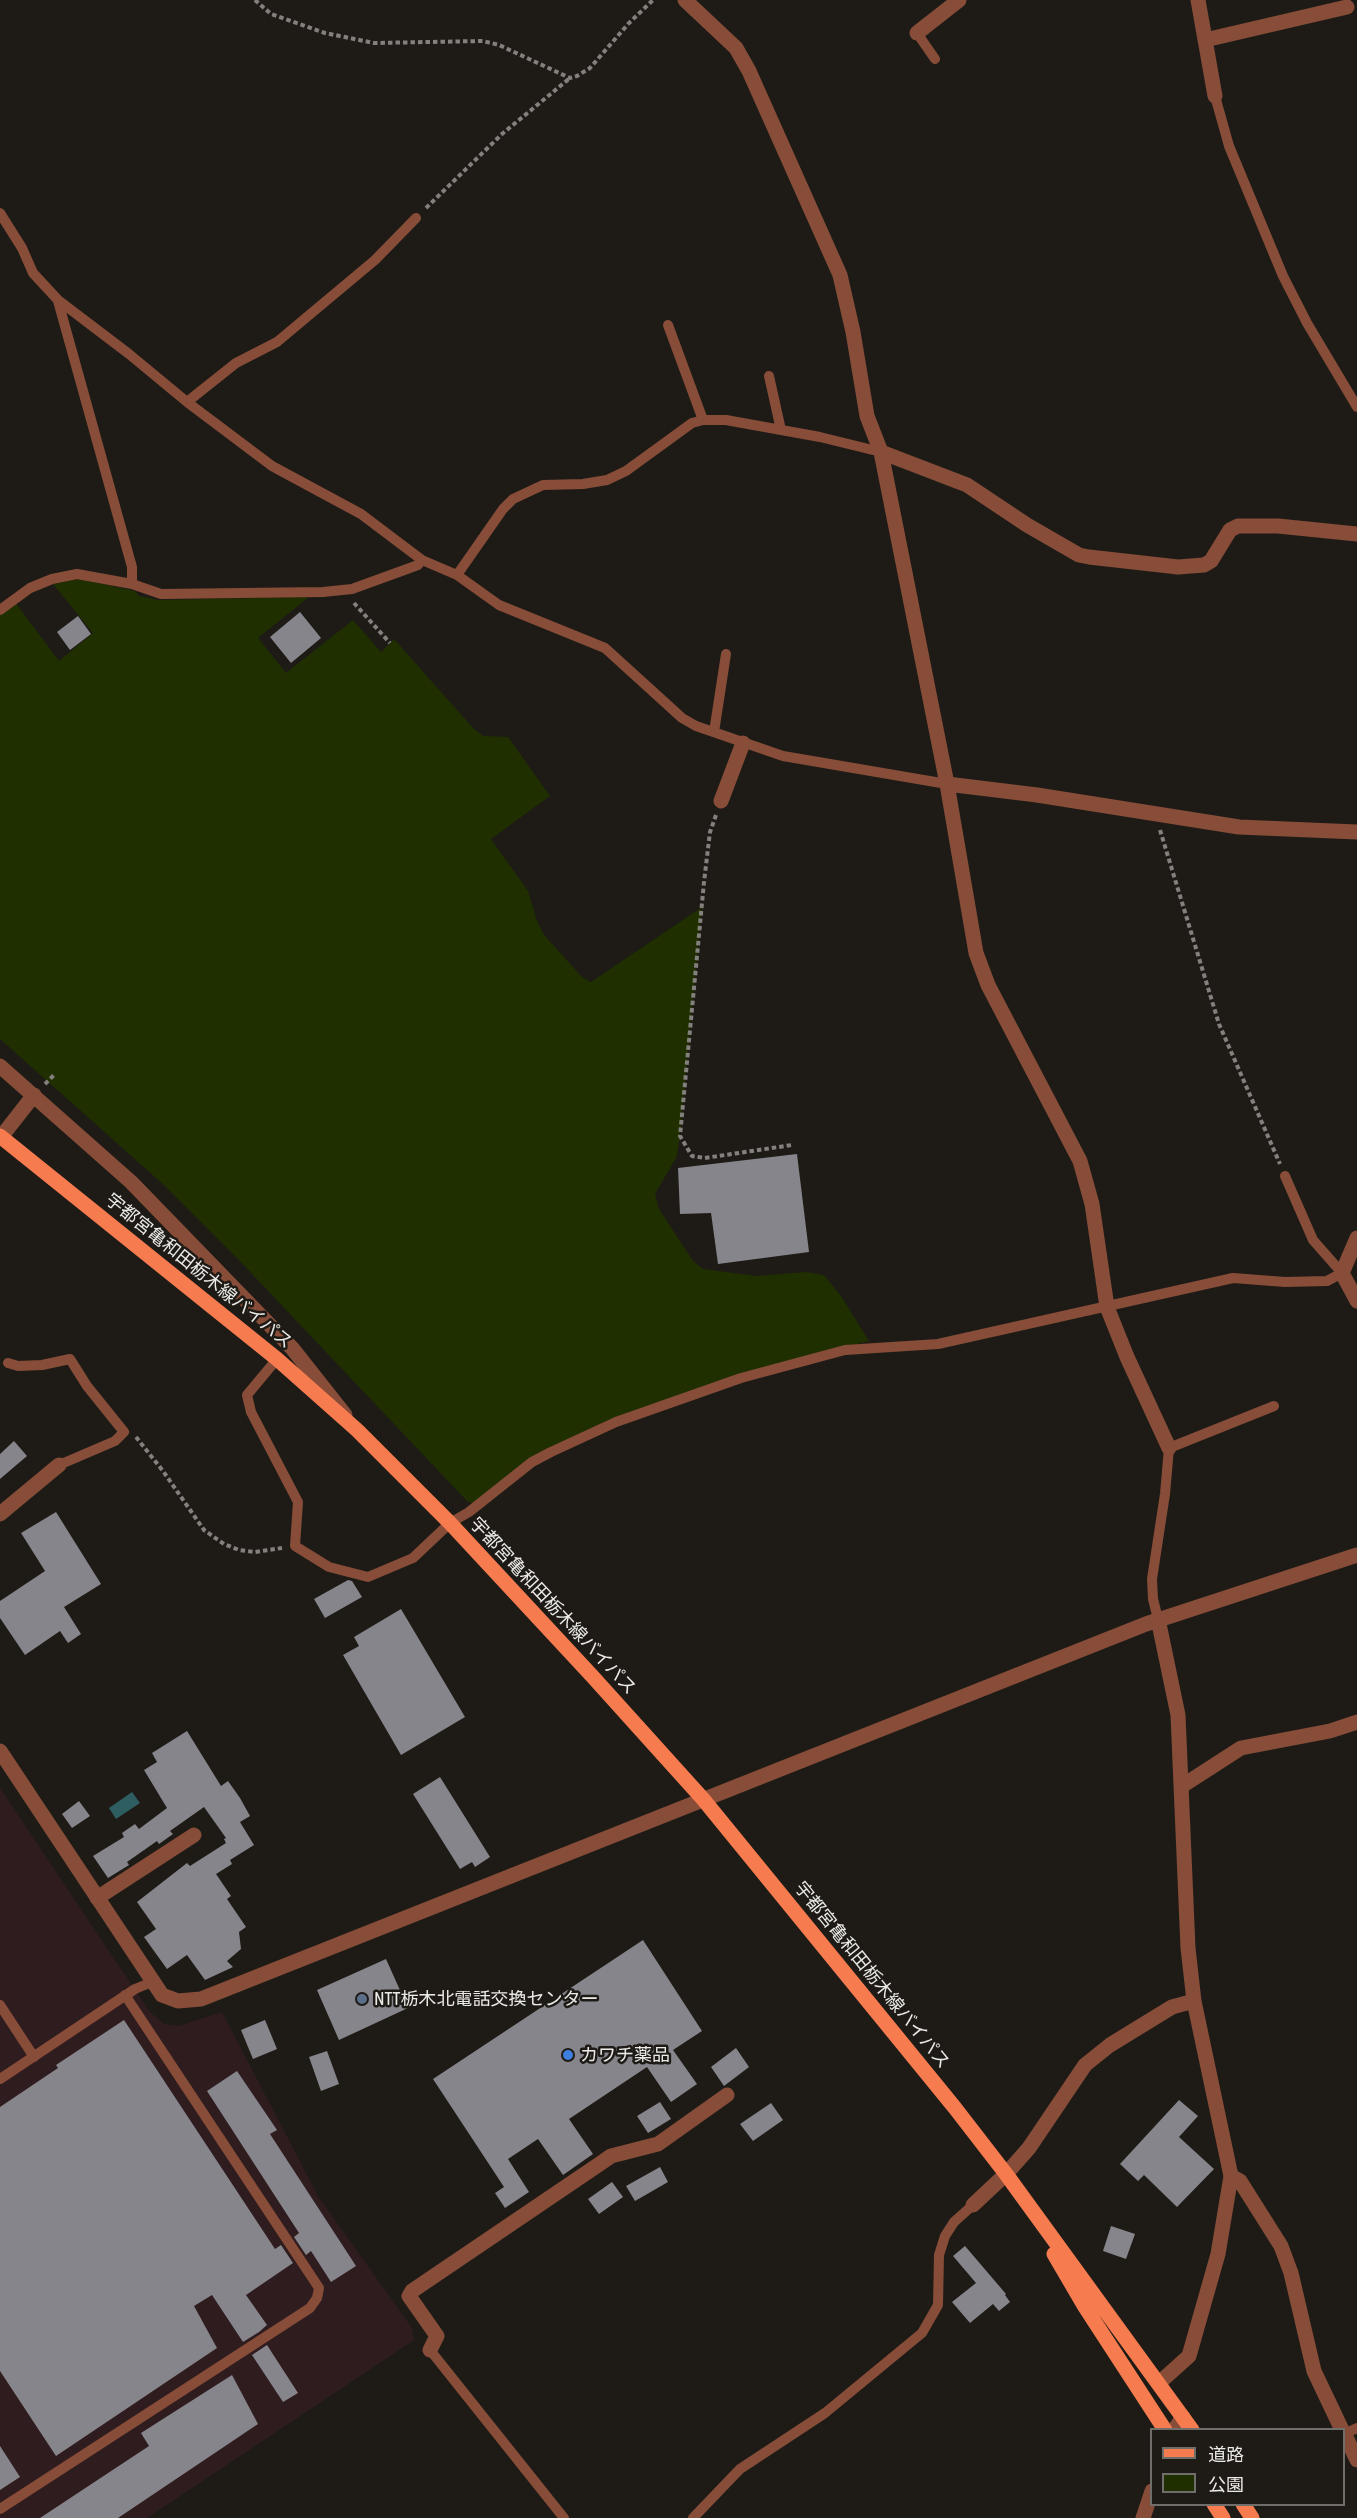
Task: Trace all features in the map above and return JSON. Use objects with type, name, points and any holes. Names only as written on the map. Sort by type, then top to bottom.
[{"type":"main road","name":"宇都宮亀和田栃木線バイパス","points":[[1,1136],[277,1359],[357,1430],[450,1523],[593,1677],[702,1799],[900,2038],[1006,2175],[1188,2423]]},
{"type":"main road","name":"宇都宮亀和田栃木線バイパス","points":[[1006,2175],[1085,2307],[1164,2428]]},
{"type":"street","points":[[685,0],[736,48],[749,71],[840,275],[853,332],[867,416],[881,452],[946,784],[976,953],[988,985],[1080,1161],[1092,1204],[1107,1307],[1127,1357],[1169,1448]]},
{"type":"street","points":[[916,33],[959,0]]},
{"type":"street","points":[[1198,0],[1215,96]]},
{"type":"street","points":[[1205,40],[1337,6]]},
{"type":"street","points":[[881,452],[967,485],[1027,525],[1079,555],[1089,557],[1178,567],[1204,565],[1211,561],[1230,530],[1238,526],[1278,526],[1357,534]]},
{"type":"street","points":[[721,801],[743,743]]},
{"type":"street","points":[[946,784],[1037,795],[1239,827],[1357,832]]},
{"type":"street","points":[[0,1066],[131,1182],[298,1356],[357,1430]]},
{"type":"street","points":[[1,1136],[34,1095]]},
{"type":"street","points":[[1357,1238],[1342,1273],[1357,1301]]},
{"type":"street","points":[[0,1514],[59,1465]]},
{"type":"street","points":[[0,1751],[162,1995],[178,2001],[201,1999],[1158,1619],[1357,1556]]},
{"type":"street","points":[[1158,1619],[1178,1715],[1188,1947],[1194,2001],[1231,2176],[1218,2254],[1189,2356],[1159,2383]]},
{"type":"street","points":[[1182,1786],[1241,1748],[1330,1731],[1357,1722]]},
{"type":"street","points":[[98,1898],[194,1835]]},
{"type":"street","points":[[973,2205],[1006,2175],[1029,2148],[1084,2065],[1110,2045],[1173,2007],[1194,2001]]},
{"type":"street","points":[[430,2350],[437,2336],[409,2296],[412,2291],[611,2156],[658,2144],[727,2094]]},
{"type":"street","points":[[1231,2176],[1240,2181],[1281,2246],[1291,2273],[1314,2372],[1347,2431],[1357,2460]]},
{"type":"street","points":[[1143,2518],[1150,2497]]},
{"type":"lane","points":[[916,33],[935,59]]},
{"type":"lane","points":[[1215,96],[1229,146],[1283,276],[1307,323],[1357,407]]},
{"type":"lane","points":[[0,213],[22,248],[33,273],[58,300],[272,466],[362,514],[422,560],[457,574],[499,605],[605,648],[682,718],[696,726],[743,743],[804,760],[946,784]]},
{"type":"lane","points":[[187,402],[236,363],[278,342],[375,260],[416,218]]},
{"type":"lane","points":[[58,300],[132,567],[134,576],[132,584]]},
{"type":"lane","points":[[668,325],[703,420]]},
{"type":"lane","points":[[769,376],[781,430]]},
{"type":"lane","points":[[457,574],[503,509],[513,499],[543,485],[583,484],[607,480],[626,471],[692,423],[703,420],[726,420],[881,452]]},
{"type":"lane","points":[[0,610],[30,588],[52,579],[77,574],[132,584],[160,594],[346,590],[418,565],[422,560]]},
{"type":"lane","points":[[714,732],[726,654]]},
{"type":"lane","points":[[277,1359],[247,1395],[251,1412],[298,1502],[296,1546],[329,1567],[368,1577],[413,1558],[450,1523],[469,1512],[532,1462],[661,1404],[741,1378],[845,1350],[938,1344],[1233,1278],[1327,1281],[1342,1273],[1313,1240],[1285,1176]]},
{"type":"lane","points":[[8,1363],[18,1366],[42,1365],[70,1359],[87,1386],[124,1432],[115,1441],[59,1465]]},
{"type":"lane","points":[[1158,1619],[1153,1599],[1152,1579],[1165,1494],[1169,1448],[1274,1406]]},
{"type":"lane","points":[[0,2079],[125,1995],[152,1982]]},
{"type":"lane","points":[[0,2509],[310,2308],[319,2288],[125,1995]]},
{"type":"lane","points":[[0,2005],[34,2057]]},
{"type":"lane","points":[[693,2518],[740,2469],[825,2413],[922,2332],[938,2305],[939,2255],[945,2236],[954,2222],[973,2205]]},
{"type":"lane","points":[[430,2350],[564,2518]]},
{"type":"path","points":[[255,0],[271,14],[325,33],[374,43],[483,41],[499,45],[570,78]]},
{"type":"path","points":[[416,218],[502,134],[570,78],[590,68],[629,23],[653,0]]},
{"type":"path","points":[[346,590],[390,643]]},
{"type":"path","points":[[721,801],[710,832],[680,1136],[692,1156],[705,1158],[792,1145]]},
{"type":"path","points":[[1155,814],[1219,1024],[1285,1176]]},
{"type":"path","points":[[124,1432],[138,1438],[204,1530],[224,1544],[238,1550],[255,1552],[296,1546]]},
{"type":"shaded area","points":[[0,1788],[149,2011],[164,2024],[179,2026],[222,2012],[318,2196],[412,2328],[414,2340],[147,2518],[0,2518]]},
{"type":"green space","points":[[79,579],[135,591],[139,596],[159,600],[309,597],[258,638],[286,673],[353,620],[381,652],[394,639],[473,728],[483,736],[508,737],[550,796],[491,839],[528,891],[544,935],[583,978],[591,982],[702,907],[680,1136],[677,1156],[655,1194],[659,1209],[693,1261],[703,1269],[757,1276],[806,1272],[824,1275],[841,1296],[869,1341],[776,1364],[577,1435],[474,1504],[467,1501],[235,1256],[165,1186],[0,1039],[0,615],[15,602],[59,661],[93,633],[53,584]]},
{"type":"water","points":[[132,1792],[140,1803],[116,1819],[109,1808]]},
{"type":"building","points":[[300,612],[321,638],[291,663],[270,637]]},
{"type":"building","points":[[78,616],[91,634],[70,650],[57,632]]},
{"type":"building","points":[[797,1154],[809,1252],[718,1264],[711,1213],[680,1214],[678,1168]]},
{"type":"building","points":[[14,1441],[27,1456],[0,1479],[0,1454]]},
{"type":"building","points":[[56,1512],[101,1584],[64,1607],[81,1634],[68,1643],[60,1631],[25,1655],[0,1618],[0,1601],[45,1571],[21,1533]]},
{"type":"building","points":[[348,1580],[352,1581],[362,1597],[325,1618],[314,1599]]},
{"type":"building","points":[[401,1609],[465,1717],[401,1755],[343,1655],[359,1646],[354,1637]]},
{"type":"building","points":[[187,1731],[221,1786],[228,1781],[240,1798],[250,1816],[240,1822],[254,1845],[230,1860],[232,1864],[216,1874],[231,1896],[227,1899],[246,1927],[239,1932],[241,1949],[227,1961],[233,1967],[205,1980],[187,1955],[167,1969],[144,1937],[156,1929],[137,1902],[187,1863],[190,1866],[226,1843],[224,1839],[226,1838],[204,1807],[170,1831],[173,1834],[159,1844],[157,1841],[127,1862],[129,1865],[108,1878],[93,1856],[124,1837],[122,1833],[135,1824],[139,1829],[167,1808],[144,1770],[157,1762],[152,1753]]},
{"type":"building","points":[[440,1777],[490,1857],[475,1867],[472,1862],[460,1869],[413,1794]]},
{"type":"building","points":[[79,1801],[90,1816],[72,1828],[62,1814]]},
{"type":"building","name":"カワチ薬品","points":[[643,1940],[702,2031],[673,2050],[697,2084],[671,2102],[647,2067],[569,2119],[593,2154],[563,2175],[538,2139],[508,2159],[529,2192],[505,2208],[495,2193],[504,2187],[433,2079]]},
{"type":"building","name":"NTT栃木北電話交換センター","points":[[386,1959],[408,2008],[339,2040],[317,1990]]},
{"type":"building","points":[[124,2020],[275,2249],[281,2245],[293,2263],[246,2295],[267,2325],[259,2332],[243,2342],[212,2295],[194,2306],[217,2348],[56,2456],[0,2371],[0,2107],[58,2068],[56,2065]]},
{"type":"building","points":[[265,2020],[277,2049],[253,2059],[241,2030]]},
{"type":"building","points":[[736,2048],[749,2067],[724,2086],[711,2067]]},
{"type":"building","points":[[327,2051],[339,2084],[321,2091],[309,2057]]},
{"type":"building","points":[[237,2071],[277,2130],[270,2134],[356,2266],[331,2282],[311,2251],[306,2255],[294,2237],[299,2233],[207,2091]]},
{"type":"building","points":[[1179,2100],[1198,2116],[1179,2137],[1214,2169],[1177,2207],[1144,2175],[1138,2181],[1120,2164]]},
{"type":"building","points":[[660,2102],[671,2119],[648,2133],[637,2116]]},
{"type":"building","points":[[771,2103],[783,2120],[753,2141],[740,2124]]},
{"type":"building","points":[[660,2167],[668,2182],[635,2201],[626,2186]]},
{"type":"building","points":[[612,2182],[623,2197],[599,2214],[588,2199]]},
{"type":"building","points":[[1111,2226],[1135,2234],[1126,2259],[1103,2251]]},
{"type":"building","points":[[965,2246],[1006,2294],[1010,2302],[999,2311],[993,2304],[970,2323],[952,2302],[976,2283],[953,2256]]},
{"type":"building","points":[[267,2345],[298,2393],[283,2402],[252,2355]]},
{"type":"building","points":[[232,2375],[258,2424],[118,2518],[40,2518],[149,2446],[141,2433]]},
{"type":"building","points":[[0,2446],[20,2477],[0,2490]]},
{"type":"place","name":"NTT栃木北電話交換センター","points":[[362,1999]]},
{"type":"place","name":"カワチ薬品","points":[[568,2055]]}]
